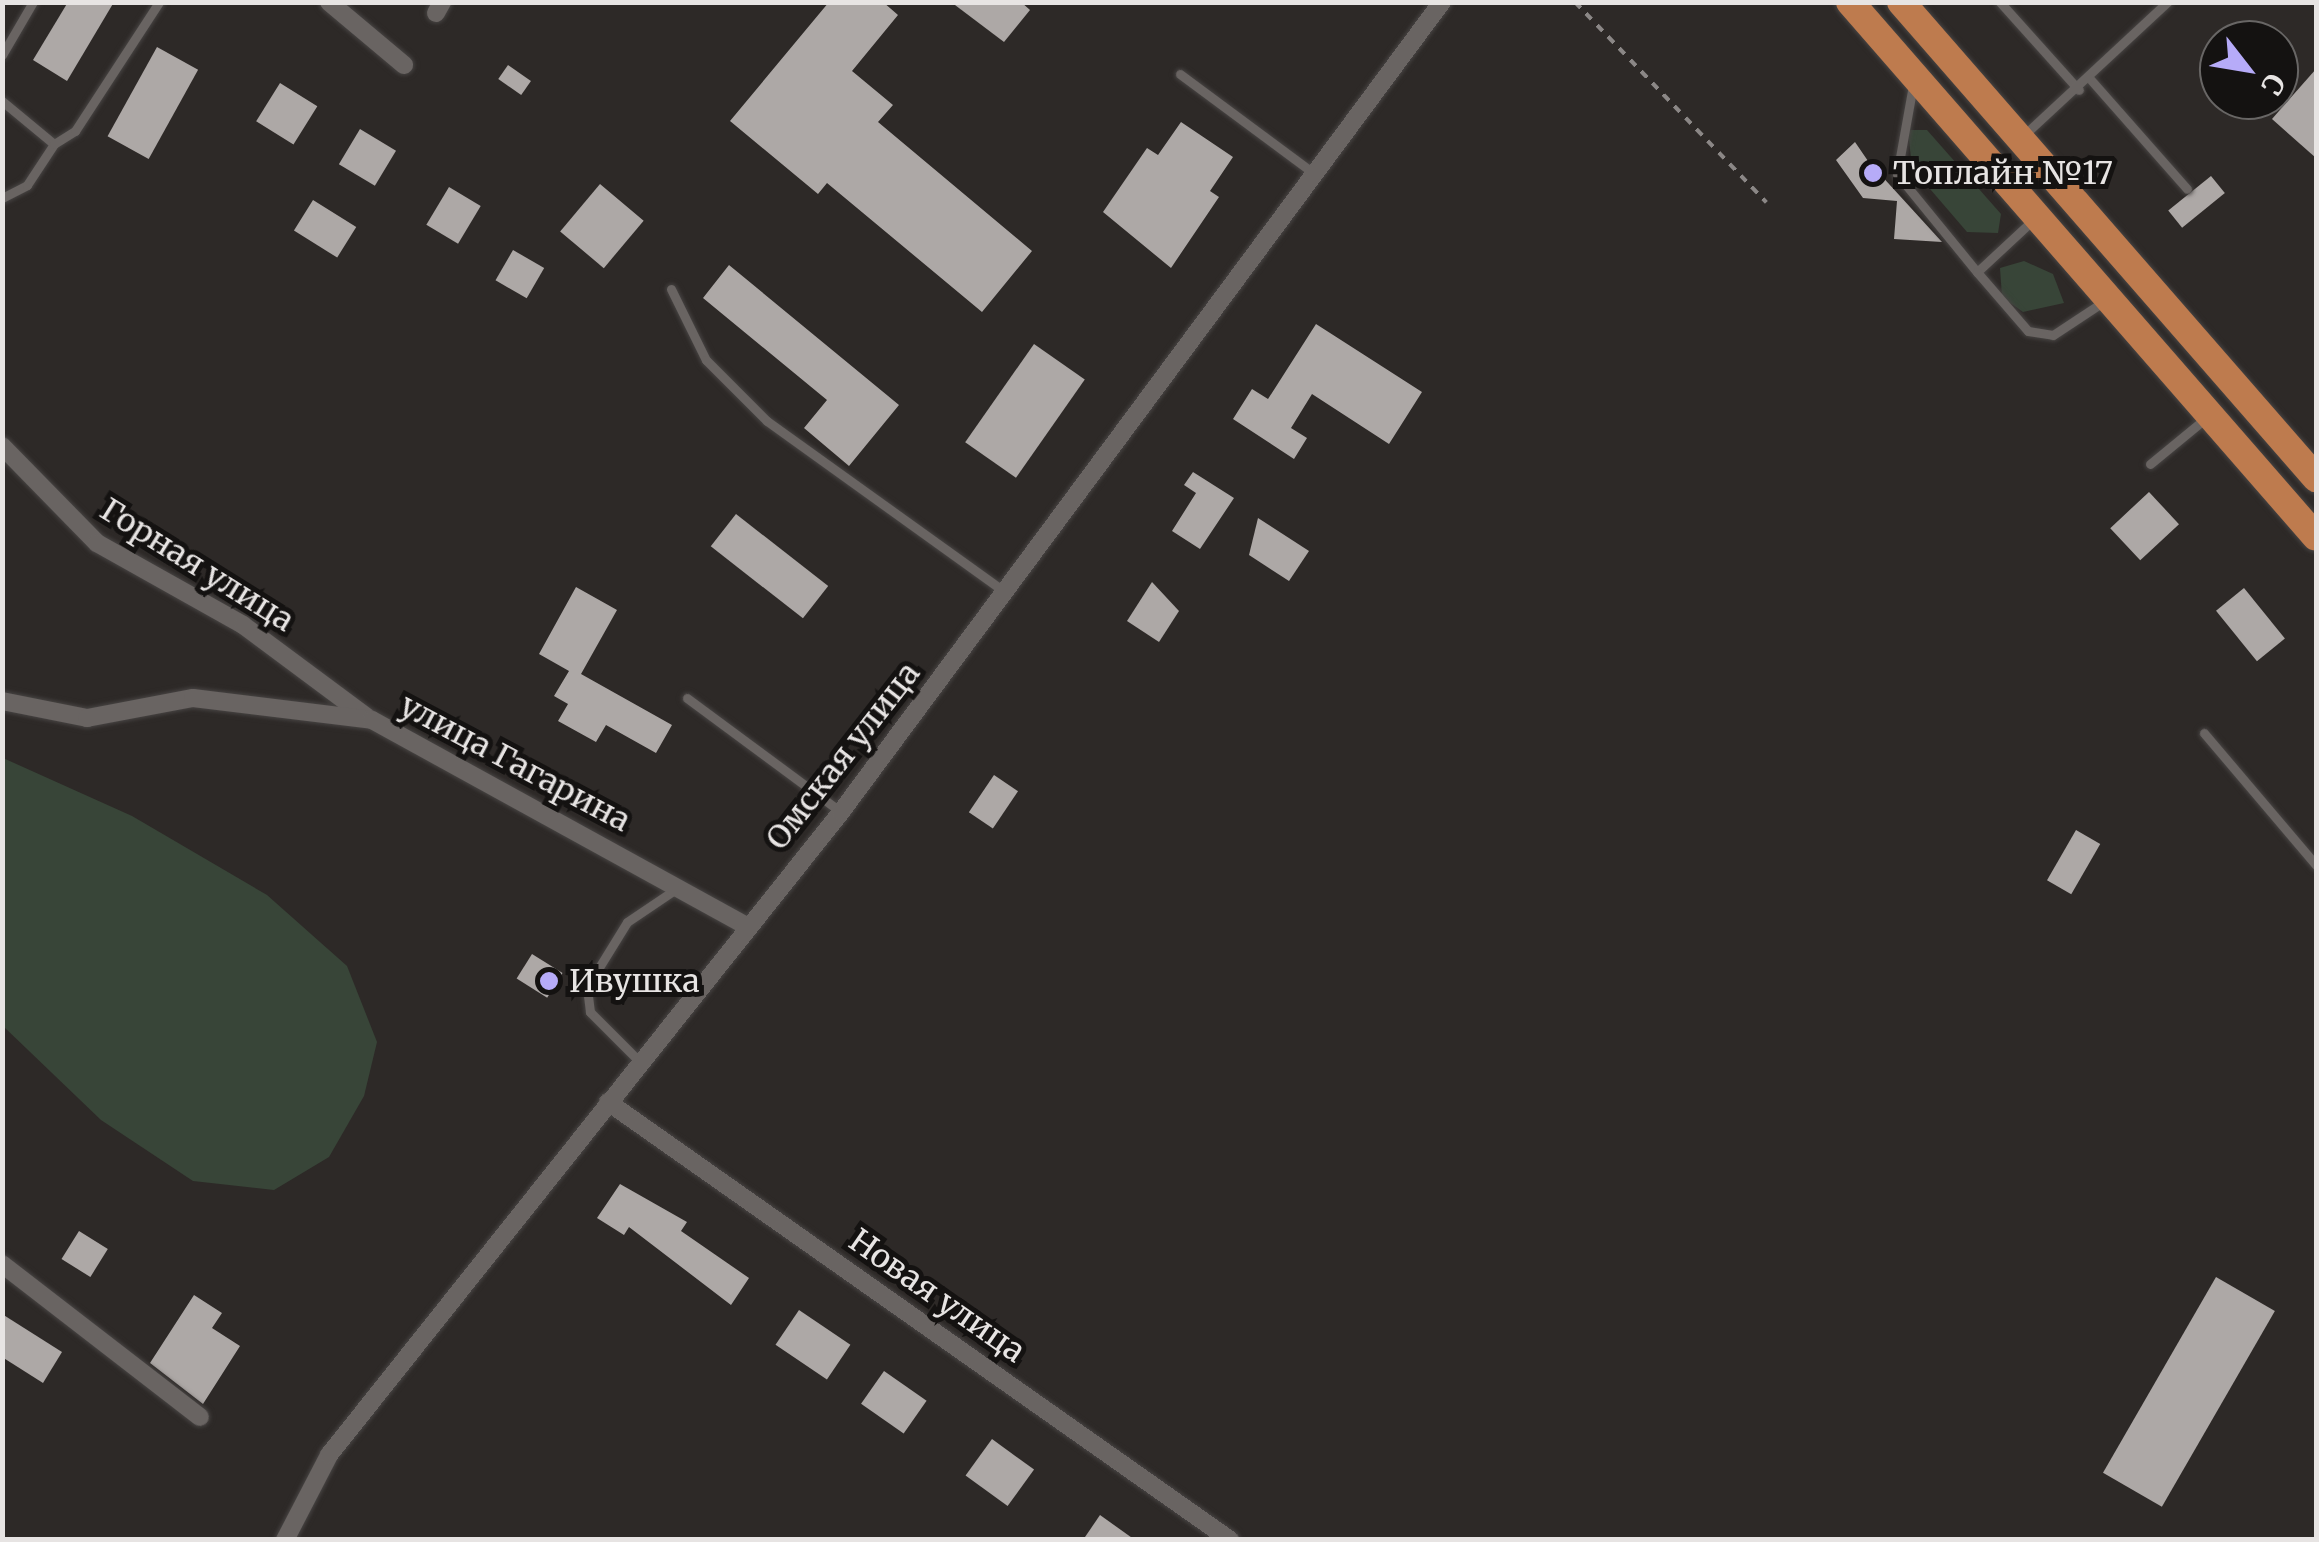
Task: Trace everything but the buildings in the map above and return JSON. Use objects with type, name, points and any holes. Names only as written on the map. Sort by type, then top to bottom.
[{"type":"main road","points":[[1850,2],[2316,537]]},
{"type":"main road","points":[[1901,2],[2316,478]]},
{"type":"street","points":[[329,2],[404,65]]},
{"type":"street","name":"Омская улица","points":[[285,1540],[329,1455],[841,812],[1318,177],[1442,2]]},
{"type":"street","name":"Горная улица","points":[[2,446],[97,543],[244,626],[372,720]]},
{"type":"street","name":"улица Гагарина","points":[[2,700],[87,718],[193,698],[372,720],[747,926]]},
{"type":"street","name":"Новая улица","points":[[608,1102],[1230,1540]]},
{"type":"street","points":[[2,1264],[200,1417]]},
{"type":"lane","points":[[2,55],[33,2]]},
{"type":"lane","points":[[2,198],[27,185],[54,144],[75,131],[159,2]]},
{"type":"lane","points":[[2000,2],[2079,90]]},
{"type":"lane","points":[[2020,139],[2090,80],[2167,2]]},
{"type":"lane","points":[[1180,74],[1318,177]]},
{"type":"lane","points":[[1915,78],[1897,174],[2028,331],[2053,335],[2108,298]]},
{"type":"lane","points":[[2090,80],[2187,188]]},
{"type":"lane","points":[[2,101],[54,144]]},
{"type":"lane","points":[[1977,272],[2037,216]]},
{"type":"lane","points":[[671,290],[706,360],[767,421],[1006,592]]},
{"type":"lane","points":[[2150,464],[2210,414]]},
{"type":"lane","points":[[687,698],[841,812]]},
{"type":"lane","points":[[2204,733],[2316,865]]},
{"type":"lane","points":[[640,1062],[590,1012],[587,987],[627,922],[679,888]]},
{"type":"path","points":[[1575,2],[1766,202]]},
{"type":"green space","points":[[1908,130],[1927,130],[2001,214],[1998,233],[1967,232],[1912,168]]},
{"type":"green space","points":[[2024,261],[2053,274],[2064,303],[2023,312],[2002,297],[2000,268]]},
{"type":"green space","points":[[3,758],[132,816],[267,895],[347,966],[377,1042],[364,1096],[329,1157],[274,1190],[193,1181],[101,1120],[3,1026]]},
{"type":"place","name":"Топлайн №17","points":[[1873,173]]},
{"type":"place","name":"Ивушка","points":[[549,981]]}]
